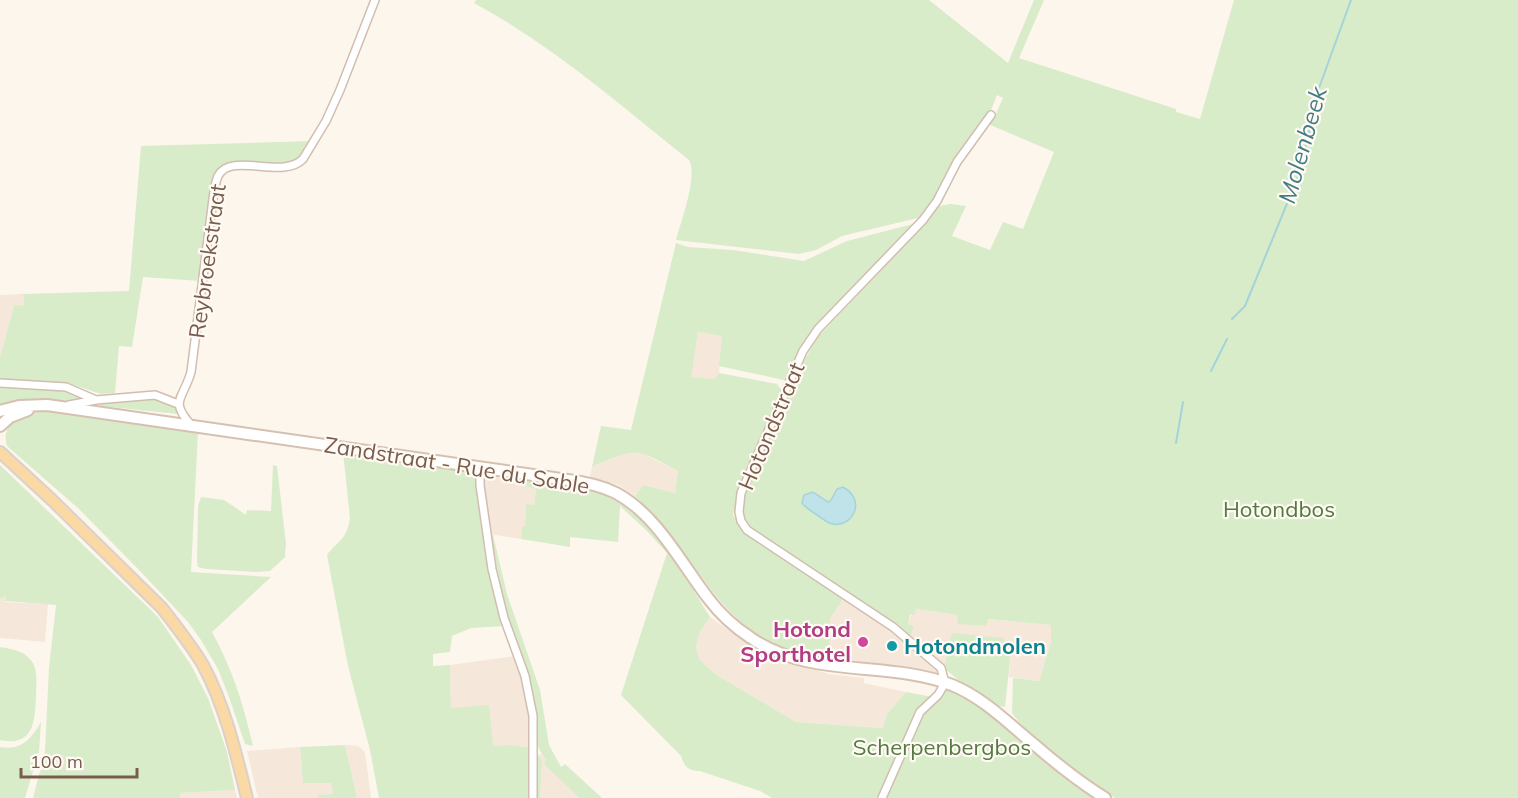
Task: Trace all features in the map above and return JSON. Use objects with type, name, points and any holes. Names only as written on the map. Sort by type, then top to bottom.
[{"type":"main road","name":"Zandstraat - Rue du Sable","points":[[0,411],[34,404],[61,407],[584,483],[615,493],[630,501],[665,539],[721,613],[740,631],[771,650],[800,660],[913,674],[976,698],[1055,762],[1105,798]]},
{"type":"main road","name":"Zandstraat - Rue du Sable","points":[[0,426],[19,412],[61,407]]},
{"type":"main road","points":[[0,452],[162,608],[177,627],[202,663],[213,685],[236,751],[247,798]]},
{"type":"street","name":"Reybroekstraat","points":[[178,404],[191,372],[213,199],[219,175],[223,170],[233,166],[288,168],[299,164],[326,121],[344,83],[375,0]]},
{"type":"street","name":"Hotondstraat","points":[[943,686],[941,668],[893,627],[747,530],[741,521],[738,504],[803,351],[818,329],[923,220],[937,201],[957,162],[991,115]]},
{"type":"street","points":[[0,383],[66,387],[96,400]]},
{"type":"street","points":[[61,407],[96,400],[155,395],[178,404],[180,412],[191,425]]},
{"type":"street","points":[[480,467],[480,485],[494,575],[504,618],[525,676],[532,709],[533,798]]},
{"type":"street","points":[[882,798],[920,712],[943,686]]},
{"type":"shaded area","points":[[23,294],[24,306],[14,306],[0,357],[0,295]]},
{"type":"shaded area","points":[[698,332],[723,336],[719,373],[715,379],[690,377]]},
{"type":"shaded area","points":[[640,452],[678,471],[675,493],[645,485],[635,496],[618,485],[590,477],[592,467],[624,453]]},
{"type":"shaded area","points":[[483,475],[524,481],[524,486],[536,489],[534,505],[526,504],[525,527],[522,527],[521,539],[490,534]]},
{"type":"shaded area","points":[[6,595],[6,602],[48,604],[45,642],[0,638],[0,599]]},
{"type":"shaded area","points":[[843,599],[892,629],[939,669],[940,674],[921,669],[829,660],[830,619]]},
{"type":"shaded area","points":[[915,609],[958,615],[958,623],[986,626],[987,619],[1052,625],[1051,642],[1039,681],[1009,677],[1011,653],[948,652],[944,668],[911,636],[914,626],[908,624]]},
{"type":"shaded area","points":[[710,617],[750,645],[778,659],[829,674],[864,678],[864,683],[906,692],[887,714],[884,728],[796,722],[715,674],[699,659],[696,647],[699,634]]},
{"type":"shaded area","points":[[516,656],[528,696],[532,748],[510,745],[493,746],[451,708],[450,665]]},
{"type":"shaded area","points":[[345,745],[358,746],[365,752],[371,798],[357,798]]},
{"type":"shaded area","points":[[300,747],[303,783],[331,783],[333,794],[318,795],[318,798],[258,798],[247,751]]},
{"type":"shaded area","points":[[541,754],[546,760],[545,764],[579,798],[540,798],[542,762],[535,756]]},
{"type":"shaded area","points":[[235,790],[237,798],[180,798],[180,793]]},
{"type":"green space","name":"Hotondbos","points":[[476,0],[929,0],[1008,63],[1034,0],[1044,0],[1019,58],[1176,109],[1176,112],[1200,119],[1234,0],[1518,0],[1518,798],[1115,798],[1045,747],[1012,713],[1013,678],[1039,681],[1051,642],[1051,625],[988,619],[986,626],[958,624],[957,615],[916,609],[914,615],[910,614],[908,624],[914,626],[911,636],[751,529],[742,511],[745,491],[800,368],[817,338],[928,221],[939,206],[951,204],[966,206],[952,236],[990,250],[1003,222],[1023,229],[1054,152],[988,124],[994,118],[1003,98],[997,95],[989,115],[922,217],[842,236],[816,250],[799,254],[676,240],[690,187],[689,160],[585,77],[531,38],[474,3]]},
{"type":"green space","points":[[313,141],[299,160],[288,164],[231,163],[222,167],[216,174],[201,281],[143,277],[132,347],[119,346],[115,393],[101,394],[68,383],[0,379],[0,357],[14,306],[24,305],[23,294],[129,291],[141,146]]},
{"type":"green space","points":[[917,223],[815,329],[788,381],[719,366],[722,336],[698,332],[691,377],[715,379],[719,373],[777,384],[783,392],[737,499],[733,515],[747,533],[766,548],[843,599],[830,619],[829,660],[793,653],[764,639],[739,621],[718,598],[658,520],[635,496],[644,485],[675,493],[678,471],[644,454],[636,453],[618,456],[592,467],[601,426],[631,430],[676,243],[688,247],[733,250],[804,261],[847,241]]},
{"type":"green space","points":[[0,386],[61,388],[83,397],[77,400],[0,406]]},
{"type":"green space","points":[[156,398],[175,406],[179,411],[178,414],[100,406],[103,402]]},
{"type":"green space","points":[[38,412],[56,412],[198,432],[191,572],[271,577],[212,632],[237,688],[253,746],[245,744],[218,669],[188,622],[79,509],[7,446],[6,432],[9,427],[19,419]]},
{"type":"green space","points":[[343,452],[477,472],[505,626],[471,628],[452,636],[450,652],[433,654],[433,666],[450,665],[451,708],[489,705],[493,746],[511,745],[532,748],[531,798],[379,798],[370,750],[348,666],[327,555],[344,535],[349,525]]},
{"type":"green space","points":[[0,465],[158,617],[191,665],[208,698],[227,752],[235,790],[180,793],[180,798],[33,798],[45,751],[49,668],[56,605],[6,601],[6,596],[0,599]]},
{"type":"green space","points":[[273,465],[277,466],[286,544],[285,557],[270,571],[198,567],[198,506],[201,497],[224,500],[246,515],[247,510],[271,511]]},
{"type":"green space","name":"Scherpenbergbos","points":[[525,479],[577,486],[606,496],[626,508],[643,523],[673,558],[710,617],[699,634],[696,647],[699,659],[715,674],[796,722],[883,728],[887,714],[906,692],[933,697],[942,687],[982,707],[1047,762],[1096,798],[772,798],[760,791],[690,769],[681,756],[621,695],[667,553],[620,506],[618,542],[570,537],[570,547],[521,539],[522,527],[525,526],[526,504],[534,505],[536,489],[524,486]]},
{"type":"green space","points":[[490,534],[493,535],[507,594],[540,690],[549,745],[561,767],[565,764],[602,798],[579,798],[544,764],[546,760],[537,743]]},
{"type":"green space","points":[[952,633],[1004,638],[1004,651],[1011,652],[1005,707],[998,706],[962,683],[944,668]]},
{"type":"green space","points":[[0,647],[18,651],[27,656],[35,667],[36,705],[33,723],[26,736],[20,740],[0,740]]},
{"type":"green space","points":[[41,722],[39,752],[25,798],[0,798],[0,747],[14,747],[25,742]]},
{"type":"green space","points":[[345,745],[357,798],[318,798],[318,795],[333,794],[331,783],[303,783],[300,747]]},
{"type":"green space","points":[[535,756],[542,762],[540,798],[535,798]]},
{"type":"water","points":[[843,487],[855,499],[856,506],[851,518],[846,522],[829,523],[802,503],[804,495],[813,492],[828,502],[837,489]]},
{"type":"waterway","name":"Molenbeek","points":[[1232,319],[1245,306],[1300,172],[1319,88],[1351,0]]},
{"type":"waterway","name":"Molenbeek","points":[[1211,371],[1227,339]]},
{"type":"waterway","name":"Molenbeek","points":[[1176,443],[1183,402]]},
{"type":"place","name":"Hotond Sporthotel","points":[[863,642]]},
{"type":"place","name":"Hotondmolen","points":[[892,646]]}]
